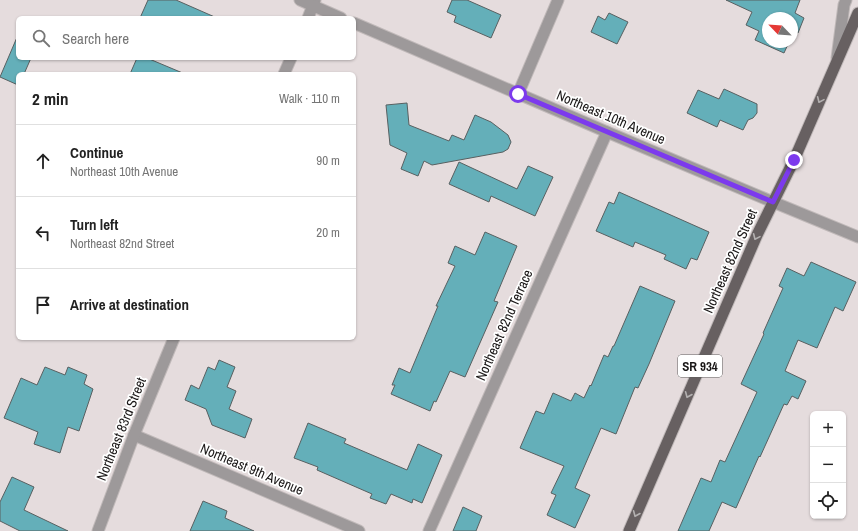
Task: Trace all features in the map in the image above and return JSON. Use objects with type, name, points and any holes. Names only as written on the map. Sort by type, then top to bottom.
[{"type":"main road","name":"SR 934","points":[[836,65],[858,13]]},
{"type":"main road","name":"Northeast 82nd Street","points":[[629,531],[757,235],[794,160],[836,65]]},
{"type":"street","points":[[300,0],[314,3],[337,16]]},
{"type":"street","points":[[518,94],[558,0]]},
{"type":"street","name":"Northeast 82nd Street","points":[[836,65],[844,5],[846,0]]},
{"type":"street","points":[[309,16],[314,3]]},
{"type":"street","name":"Northeast 10th Avenue","points":[[356,24],[606,132],[858,236]]},
{"type":"street","points":[[285,72],[290,60]]},
{"type":"street","name":"Northeast 82nd Terrace","points":[[429,531],[606,132]]},
{"type":"street","name":"Northeast 83rd Street","points":[[98,531],[134,435],[173,340]]},
{"type":"street","name":"Northeast 9th Avenue","points":[[134,435],[359,531]]},
{"type":"building","points":[[148,0],[176,0],[212,16],[141,16]]},
{"type":"building","points":[[452,0],[467,0],[501,15],[491,38],[454,22],[456,16],[447,12]]},
{"type":"building","points":[[726,0],[800,0],[795,12],[762,12],[762,43],[755,40],[759,31],[746,25],[752,12]]},
{"type":"building","points":[[609,13],[628,22],[617,44],[591,32],[598,16],[605,20]]},
{"type":"building","points":[[798,15],[804,18],[798,33]]},
{"type":"building","points":[[16,40],[16,60],[30,60],[25,72],[16,72],[16,84],[0,77]]},
{"type":"building","points":[[773,48],[786,48],[784,53]]},
{"type":"building","points":[[136,60],[152,60],[180,72],[131,72]]},
{"type":"building","points":[[724,89],[757,104],[757,113],[753,118],[748,120],[743,130],[720,120],[717,127],[687,113],[698,90],[719,99]]},
{"type":"building","points":[[407,103],[409,125],[449,141],[452,135],[464,140],[475,115],[491,122],[508,135],[511,142],[508,149],[503,152],[432,165],[424,161],[418,176],[401,169],[407,153],[390,145],[386,105]]},
{"type":"building","points":[[459,162],[517,189],[528,166],[553,177],[535,216],[491,196],[489,202],[449,184]]},
{"type":"building","points":[[619,192],[709,232],[697,260],[691,258],[686,269],[664,259],[666,255],[635,242],[633,247],[596,231],[609,202],[614,204]]},
{"type":"building","points":[[485,232],[517,246],[494,301],[498,302],[465,377],[450,371],[436,402],[434,401],[430,411],[391,394],[395,385],[392,385],[399,368],[410,373],[438,306],[436,306],[455,266],[448,263],[455,246],[475,255]]},
{"type":"building","points":[[811,262],[856,282],[843,311],[835,307],[817,348],[798,340],[785,371],[806,381],[798,399],[792,396],[787,405],[784,404],[736,508],[722,502],[709,531],[678,531],[701,478],[711,482],[720,460],[725,462],[757,392],[741,384],[783,288],[779,286],[787,268],[804,276]]},
{"type":"building","points":[[640,286],[675,301],[649,364],[638,388],[635,387],[616,434],[601,428],[575,488],[590,495],[575,528],[547,515],[556,495],[551,493],[564,466],[520,448],[536,411],[544,414],[553,393],[571,401],[575,393],[584,398],[590,385],[591,386],[604,355],[608,357],[614,346]]},
{"type":"building","points":[[219,360],[235,367],[227,387],[236,391],[229,409],[252,419],[245,438],[212,425],[206,409],[185,400],[191,385],[199,389],[208,367],[215,370]]},
{"type":"building","points":[[45,367],[65,375],[68,367],[87,375],[84,384],[93,389],[79,431],[68,427],[60,453],[34,444],[38,432],[4,418],[21,378],[37,385]]},
{"type":"building","points":[[308,423],[346,439],[344,443],[407,470],[418,444],[442,455],[422,503],[413,499],[412,503],[391,494],[386,504],[370,498],[372,494],[317,470],[318,467],[294,458]]},
{"type":"building","points":[[12,477],[34,487],[24,510],[68,531],[20,531],[0,521],[0,502]]},
{"type":"building","points":[[203,501],[227,511],[225,518],[254,531],[190,531]]},
{"type":"building","points":[[463,507],[482,516],[476,531],[453,531]]},
{"type":"route","points":[[518,94],[773,202],[794,160]]}]
